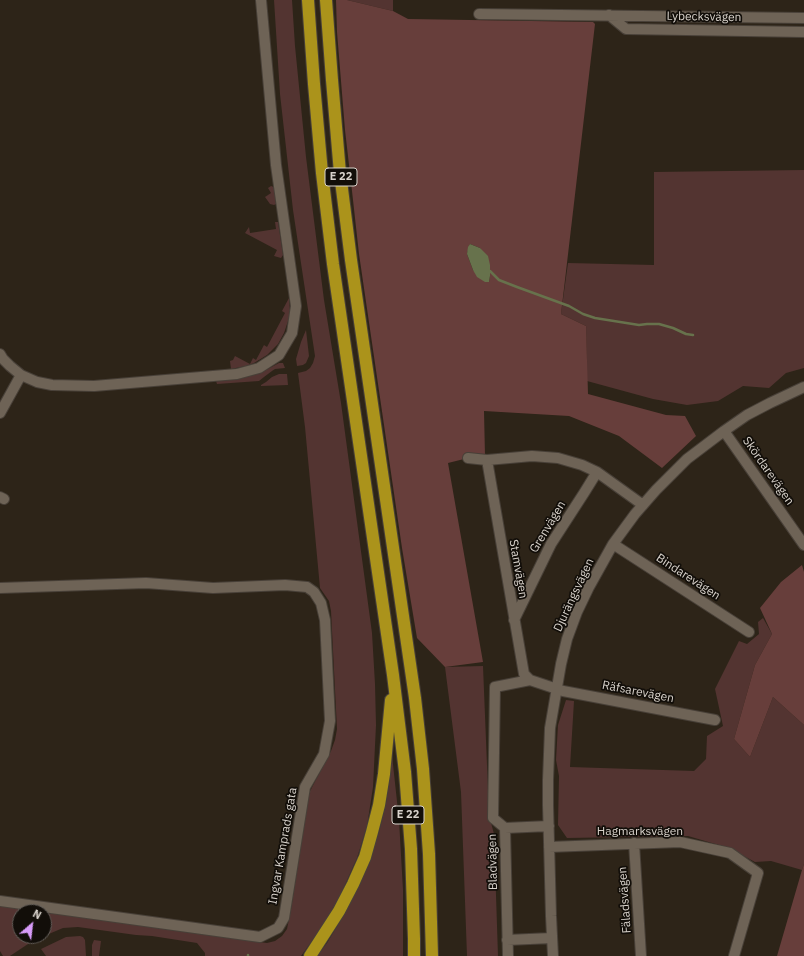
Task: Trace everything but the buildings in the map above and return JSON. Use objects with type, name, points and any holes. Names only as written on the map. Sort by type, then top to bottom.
[{"type":"highway","name":"E 22","points":[[308,0],[316,114],[333,264],[393,675],[405,772],[411,849],[414,956]]},
{"type":"highway","name":"E 22","points":[[326,0],[340,173],[351,260],[416,706],[429,846],[433,956]]},
{"type":"highway","points":[[310,956],[339,911],[353,884],[364,857],[380,805],[393,675]]},
{"type":"street","points":[[0,354],[3,359],[21,375],[37,382],[52,385],[94,386],[238,374],[259,368],[279,355],[292,333],[296,306],[276,165],[261,0]]},
{"type":"street","name":"Lybecksvägen","points":[[479,14],[804,18]]},
{"type":"street","name":"Lybecksvägen","points":[[609,15],[626,29],[804,32]]},
{"type":"street","points":[[0,413],[21,375]]},
{"type":"street","name":"Djurängsvägen","points":[[553,956],[548,780],[550,728],[561,664],[574,619],[589,587],[613,544],[635,514],[656,490],[687,459],[724,431],[747,415],[804,387]]},
{"type":"street","name":"Skördarevägen","points":[[724,431],[804,545]]},
{"type":"street","points":[[468,458],[487,460],[532,456],[558,458],[582,465],[597,472],[643,505]]},
{"type":"street","name":"Stamvägen","points":[[487,460],[524,674],[530,680]]},
{"type":"street","name":"Grenvägen","points":[[514,620],[551,544],[597,472]]},
{"type":"street","name":"Bindarevägen","points":[[613,544],[749,632]]},
{"type":"street","name":"Ingvar Kamprads gata","points":[[0,588],[146,583],[213,588],[285,585],[307,588],[314,592],[321,603],[325,620],[330,721],[324,754],[305,787],[284,918],[278,928],[260,937],[0,901]]},
{"type":"street","points":[[505,828],[493,818],[495,687],[530,680],[556,688]]},
{"type":"street","name":"Räfsarevägen","points":[[556,688],[563,691],[715,720]]},
{"type":"street","name":"Bladvägen","points":[[508,956],[505,828],[549,826]]},
{"type":"street","name":"Hagmarksvägen","points":[[549,847],[680,842],[730,853],[758,873],[734,956]]},
{"type":"street","name":"Fäladsvägen","points":[[634,843],[641,956]]},
{"type":"street","points":[[507,940],[552,938]]},
{"type":"shaded area","points":[[274,0],[292,0],[306,157],[324,300],[341,403],[372,633],[376,725],[373,787],[367,826],[357,858],[334,907],[301,956],[205,956],[205,953],[197,943],[152,936],[78,927],[63,928],[52,933],[52,913],[267,943],[275,941],[282,936],[287,929],[309,793],[331,751],[337,729],[331,611],[329,601],[320,588],[305,427],[298,373],[306,371],[310,368],[315,356],[293,210],[280,94]]},
{"type":"shaded area","points":[[336,0],[347,0],[393,11],[408,19],[593,22],[595,24],[561,314],[586,326],[588,394],[666,415],[685,416],[696,436],[662,468],[619,436],[569,416],[484,411],[485,456],[448,463],[483,662],[445,667],[417,638],[402,548],[359,254],[345,130],[337,32]],"holes":[[[470,244],[480,248],[490,276],[489,282],[473,270],[467,254]]]},
{"type":"shaded area","points":[[347,0],[393,0],[393,11]]},
{"type":"shaded area","points":[[804,170],[804,368],[786,373],[769,388],[743,386],[718,401],[687,405],[653,399],[587,381],[586,326],[561,314],[568,263],[654,265],[654,172]]},
{"type":"shaded area","points":[[271,186],[274,187],[276,204],[274,205],[270,204],[265,197],[271,193],[268,188]]},
{"type":"shaded area","points":[[275,222],[278,222],[283,255],[281,258],[274,256],[277,250],[245,233],[249,227],[250,233],[276,229]]},
{"type":"shaded area","points":[[470,244],[480,248],[488,256],[490,265],[489,282],[485,282],[477,277],[473,270],[467,254]]},
{"type":"shaded area","points":[[289,298],[289,318],[284,333],[278,344],[267,355],[254,363],[231,369],[230,361],[233,360],[235,356],[250,364],[253,358],[256,360],[264,345],[267,347],[285,313],[282,311]]},
{"type":"shaded area","points":[[306,330],[309,356],[306,363],[297,366],[296,359]]},
{"type":"shaded area","points":[[279,363],[283,363],[285,368],[275,369],[259,381],[217,384],[216,381],[256,374]]},
{"type":"shaded area","points":[[279,374],[287,374],[288,385],[261,386],[272,377]]},
{"type":"shaded area","points":[[802,565],[804,572],[804,725],[773,697],[750,757],[734,739],[755,665],[772,634],[760,608],[781,582]]},
{"type":"shaded area","points":[[763,618],[772,634],[755,665],[734,739],[750,757],[773,697],[804,725],[804,864],[802,870],[771,861],[755,862],[729,848],[688,836],[567,838],[558,825],[559,776],[556,760],[558,725],[566,700],[574,701],[570,767],[694,771],[706,759],[707,736],[723,726],[715,689],[739,641],[747,644],[759,634],[758,622]]},
{"type":"shaded area","points":[[483,666],[489,815],[494,834],[498,956],[467,956],[461,792],[445,667]]},
{"type":"shaded area","points":[[392,755],[399,820],[403,890],[403,956],[317,956],[327,943],[345,913],[370,858],[379,832],[386,803]]},
{"type":"shaded area","points":[[804,864],[804,956],[777,956],[802,870]]},
{"type":"shaded area","points":[[0,906],[12,908],[12,944],[28,944],[10,956],[3,956],[0,951]]},
{"type":"shaded area","points":[[66,937],[83,937],[85,940],[86,956],[46,956],[41,949],[52,944]]},
{"type":"shaded area","points":[[94,940],[101,941],[99,956],[92,956],[92,945]]},
{"type":"waterway","points":[[490,271],[499,280],[569,306],[583,314],[595,318],[639,325],[659,324],[686,334],[693,335]]}]
